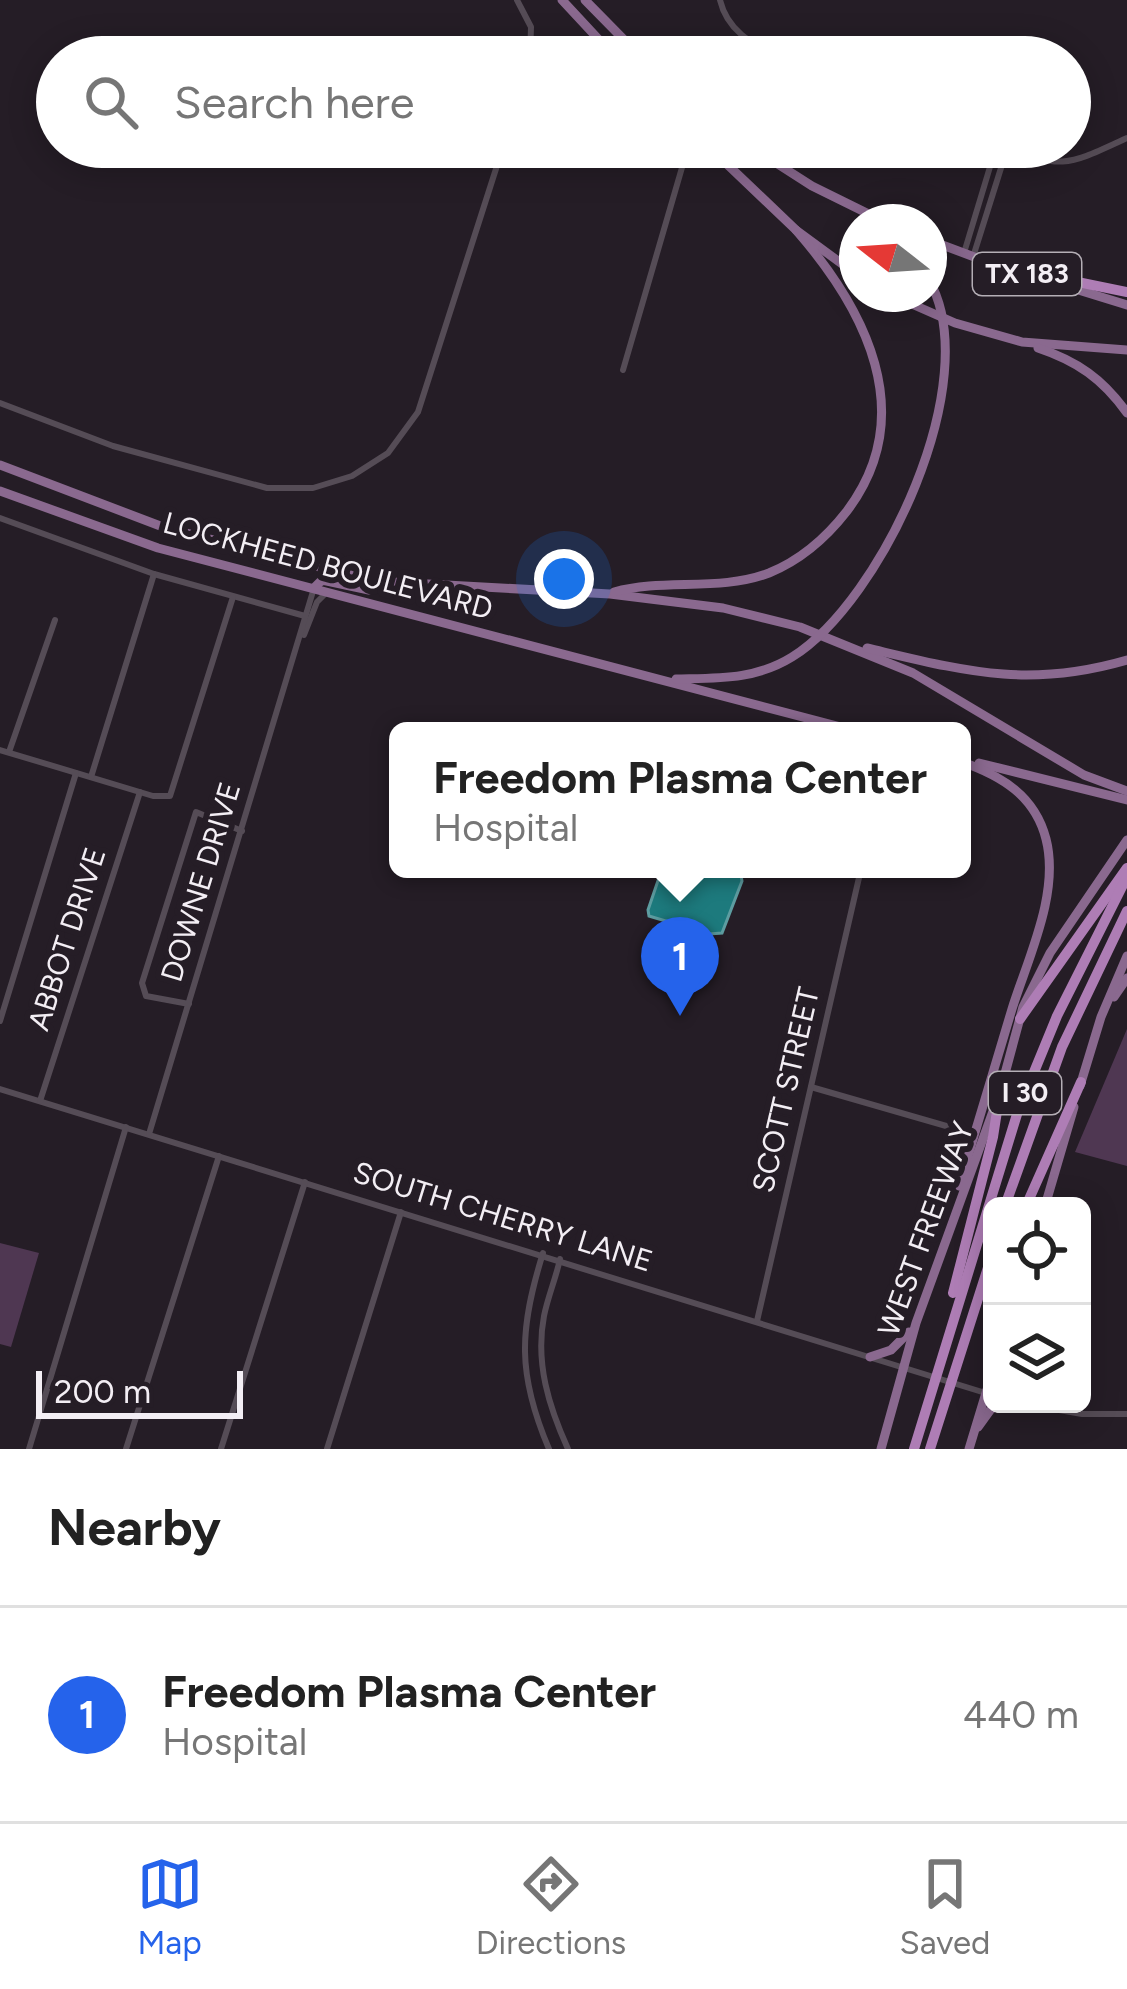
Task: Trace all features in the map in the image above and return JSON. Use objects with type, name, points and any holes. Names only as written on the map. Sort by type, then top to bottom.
[{"type":"highway","points":[[999,266],[1127,292]]},
{"type":"highway","points":[[1020,1019],[1127,872]]},
{"type":"highway","name":"WEST FREEWAY","points":[[914,1449],[951,1320],[1034,1070],[1127,872]]},
{"type":"highway","name":"I 30","points":[[1009,1197],[1068,1034],[1127,911]]},
{"type":"highway","points":[[1030,1197],[1081,1082]]},
{"type":"highway","points":[[951,1320],[950,1301],[993,1138],[1000,1092]]},
{"type":"highway","points":[[930,1449],[983,1289]]},
{"type":"highway","points":[[978,1308],[983,1300]]},
{"type":"main road","points":[[562,0],[595,36]]},
{"type":"main road","points":[[585,0],[620,36]]},
{"type":"main road","points":[[610,594],[722,584],[780,568],[822,540],[868,476],[882,410],[868,341],[834,274],[731,168]]},
{"type":"main road","points":[[786,168],[845,204]]},
{"type":"main road","points":[[796,230],[839,262]]},
{"type":"main road","name":"TX 183","points":[[947,247],[1127,305]]},
{"type":"main road","name":"TX 183","points":[[932,312],[1022,342],[1127,350]]},
{"type":"main road","points":[[664,679],[736,678],[765,671],[789,659],[832,622],[883,551],[917,487],[939,408],[941,312]]},
{"type":"main road","points":[[1022,342],[1072,359],[1109,389],[1127,413]]},
{"type":"main road","name":"LOCKHEED BOULEVARD","points":[[0,465],[163,527],[383,583],[610,594],[723,608],[845,643]]},
{"type":"main road","name":"LOCKHEED BOULEVARD","points":[[0,491],[158,548],[823,722]]},
{"type":"main road","points":[[314,588],[322,580],[369,590],[383,583]]},
{"type":"main road","points":[[845,643],[1014,678],[1077,674],[1127,660]]},
{"type":"main road","points":[[845,643],[938,686],[1084,775],[1127,791]]},
{"type":"main road","points":[[971,762],[1127,800]]},
{"type":"main road","points":[[946,1232],[1034,938],[1050,866],[1045,835],[1024,797],[971,764]]},
{"type":"main road","name":"WEST FREEWAY","points":[[881,1449],[916,1323],[1000,1092],[1020,1019],[1050,953],[1127,840]]},
{"type":"main road","points":[[1048,1197],[1101,1017],[1127,956]]},
{"type":"main road","points":[[1101,1017],[1127,978]]},
{"type":"main road","points":[[870,1357],[891,1350],[916,1323]]},
{"type":"main road","points":[[969,1449],[983,1396]]},
{"type":"main road","points":[[974,1431],[988,1413]]},
{"type":"street","points":[[518,0],[531,36]]},
{"type":"street","points":[[720,0],[728,22],[745,36]]},
{"type":"street","points":[[1091,156],[1127,138]]},
{"type":"street","points":[[0,404],[113,446],[267,488],[314,488],[352,476],[388,453],[418,412],[496,168]]},
{"type":"street","points":[[623,370],[682,168]]},
{"type":"street","points":[[968,255],[995,168]]},
{"type":"street","points":[[0,518],[154,574],[305,616]]},
{"type":"street","points":[[91,777],[154,574]]},
{"type":"street","name":"DOWNE DRIVE","points":[[300,644],[314,588]]},
{"type":"street","name":"DOWNE DRIVE","points":[[148,1134],[300,644],[316,602],[327,592]]},
{"type":"street","points":[[55,620],[5,751],[168,798],[233,597]]},
{"type":"street","points":[[0,1021],[76,772]]},
{"type":"street","name":"ABBOT DRIVE","points":[[40,1101],[140,792]]},
{"type":"street","points":[[189,1004],[156,1000],[141,987],[194,817],[199,811],[242,831]]},
{"type":"street","name":"SCOTT STREET","points":[[757,1321],[859,878]]},
{"type":"street","points":[[811,1087],[974,1134]]},
{"type":"street","name":"SOUTH CHERRY LANE","points":[[0,1088],[983,1392]]},
{"type":"street","points":[[29,1449],[126,1127]]},
{"type":"street","points":[[126,1449],[219,1156]]},
{"type":"street","points":[[221,1449],[305,1181]]},
{"type":"street","points":[[327,1449],[401,1211]]},
{"type":"street","points":[[543,1253],[526,1312],[523,1345],[528,1396],[549,1449]]},
{"type":"street","points":[[560,1259],[543,1322],[543,1368],[548,1403],[568,1449]]},
{"type":"street","points":[[1076,1413],[1127,1414]]},
{"type":"shaded area","points":[[1127,1029],[1127,1166],[1075,1152]]},
{"type":"shaded area","points":[[0,1243],[39,1253],[11,1347],[0,1344]]},
{"type":"water","points":[[659,878],[742,878],[722,933],[709,934],[649,916]]},
{"type":"place","name":"Freedom Plasma Center","points":[[680,1016]]}]
